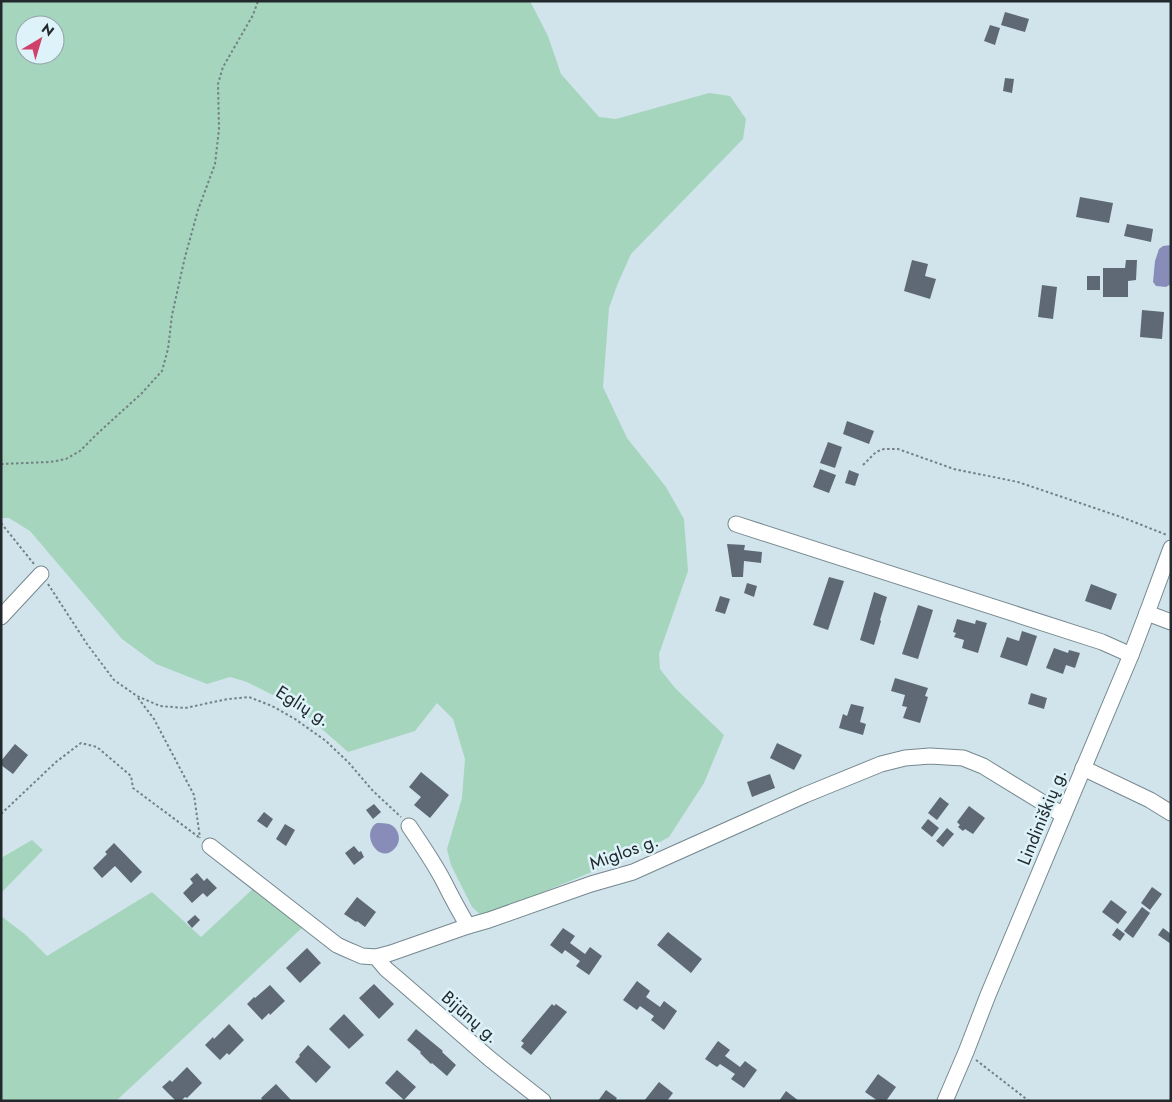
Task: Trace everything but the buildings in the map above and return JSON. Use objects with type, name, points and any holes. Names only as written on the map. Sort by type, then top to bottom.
[{"type":"street","points":[[736,524],[1102,642],[1131,655]]},
{"type":"street","name":"Lindiniškių g.","points":[[945,1101],[1131,655],[1171,548]]},
{"type":"street","points":[[1,617],[38,570]]},
{"type":"street","points":[[1147,613],[1171,622]]},
{"type":"street","name":"Miglos g.","points":[[205,842],[337,944],[362,956],[376,957],[490,920],[591,884],[632,872],[821,788],[881,764],[904,758],[930,756],[963,758],[983,766],[1064,815]]},
{"type":"street","points":[[1083,768],[1150,800],[1171,813]]},
{"type":"street","points":[[409,826],[444,880],[456,907],[468,926]]},
{"type":"street","name":"Bijūnų g.","points":[[376,957],[386,969],[490,1059],[543,1101]]},
{"type":"path","points":[[1,464],[50,462],[66,459],[80,451],[141,394],[162,371],[168,349],[172,315],[185,257],[198,210],[215,164],[219,129],[218,84],[223,67],[253,15],[258,1]]},
{"type":"path","points":[[863,465],[876,452],[884,449],[898,449],[954,469],[1018,482],[1171,536]]},
{"type":"path","name":"Eglių g.","points":[[1,523],[38,570],[87,644],[114,680],[137,696],[160,706],[185,708],[228,699],[249,697],[272,706],[295,719],[326,741],[409,826]]},
{"type":"path","points":[[137,696],[154,719],[194,796],[205,842]]},
{"type":"path","points":[[1,814],[56,762],[82,743],[97,747],[131,776],[133,788],[205,842]]},
{"type":"path","points":[[966,1052],[1029,1101]]},
{"type":"green space","points":[[1,1],[530,1],[548,36],[561,74],[599,117],[616,119],[709,93],[730,96],[746,119],[743,139],[631,254],[609,308],[603,387],[627,438],[666,487],[684,519],[688,571],[659,654],[660,669],[675,688],[724,735],[704,783],[669,837],[647,849],[483,917],[472,907],[451,865],[447,849],[462,798],[465,759],[453,719],[437,703],[415,731],[348,752],[297,707],[247,682],[230,677],[207,684],[156,664],[122,639],[30,531],[9,518],[1,518]]},
{"type":"green space","points":[[32,840],[43,850],[1,893],[1,858]]},
{"type":"green space","points":[[256,886],[304,926],[116,1101],[1,1101],[1,916],[26,935],[47,956],[152,892],[201,937]]},
{"type":"water","points":[[1171,245],[1171,284],[1166,287],[1156,286],[1153,282],[1155,261],[1159,249],[1163,246]]},
{"type":"water","points":[[377,823],[392,826],[397,830],[399,837],[396,847],[384,854],[374,847],[371,841],[370,834],[372,828]]}]
